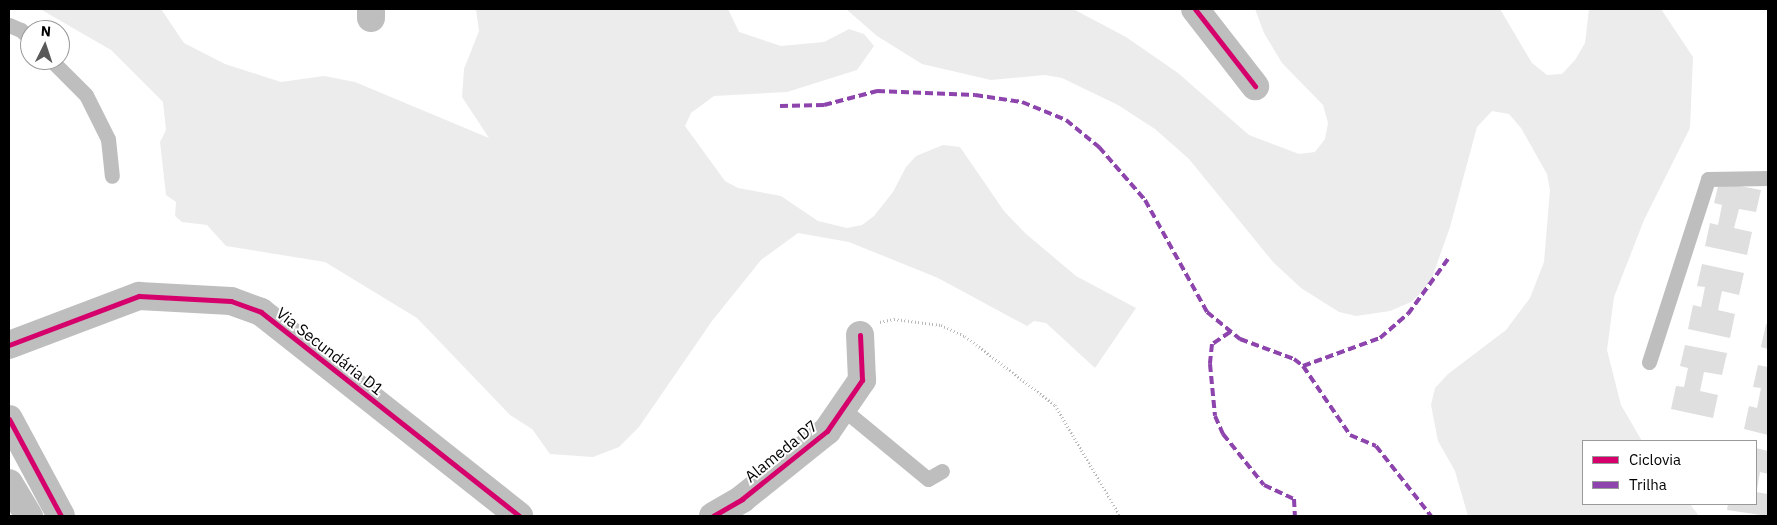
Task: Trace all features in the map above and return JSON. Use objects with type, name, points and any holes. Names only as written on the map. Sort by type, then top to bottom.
[{"type":"street","points":[[1195,9],[1254,86]]},
{"type":"street","name":"Via Secundária D1","points":[[9,345],[140,296],[231,301],[261,312],[520,516]]},
{"type":"street","name":"Alameda D7","points":[[713,516],[742,499],[826,431],[862,380],[860,335]]},
{"type":"street","points":[[9,419],[61,516]]},
{"type":"street","points":[[9,483],[29,516]]},
{"type":"lane","points":[[60,70],[90,104],[108,139],[112,176]]},
{"type":"lane","points":[[1649,362],[1708,179],[1768,178]]},
{"type":"lane","points":[[843,409],[928,479],[942,471]]},
{"type":"path","points":[[860,335],[865,326],[894,319],[941,325],[965,336],[1055,405],[1120,516]]},
{"type":"shaded area","points":[[40,9],[161,9],[184,43],[225,64],[281,82],[324,76],[355,82],[489,138],[462,97],[464,69],[479,31],[476,9],[728,9],[739,32],[781,46],[824,42],[849,29],[864,34],[874,46],[857,70],[787,92],[714,96],[691,113],[685,126],[725,181],[738,188],[781,196],[818,221],[847,228],[862,225],[874,216],[893,192],[906,167],[916,156],[943,145],[960,147],[1004,211],[1025,233],[1076,276],[1136,308],[1095,368],[1046,323],[1034,321],[1027,326],[938,278],[849,242],[798,233],[761,260],[712,321],[639,427],[619,447],[593,457],[550,454],[532,429],[510,415],[417,318],[325,262],[226,246],[207,225],[182,222],[175,216],[176,202],[166,195],[160,142],[166,130],[163,102],[111,50],[70,26],[70,20],[59,20]]},
{"type":"shaded area","points":[[846,9],[1073,9],[1126,37],[1178,73],[1249,135],[1299,154],[1315,152],[1325,139],[1328,123],[1323,105],[1282,63],[1264,33],[1255,9],[1500,9],[1532,63],[1547,75],[1562,74],[1575,60],[1585,43],[1589,9],[1661,9],[1693,57],[1690,128],[1644,220],[1614,297],[1607,350],[1621,405],[1641,440],[1582,440],[1582,505],[1691,505],[1699,516],[1468,516],[1455,471],[1438,441],[1431,405],[1435,388],[1448,374],[1506,330],[1530,298],[1544,262],[1550,190],[1547,174],[1521,128],[1509,114],[1492,111],[1477,127],[1450,227],[1432,278],[1423,291],[1411,302],[1390,311],[1356,316],[1339,312],[1301,288],[1273,262],[1189,159],[1155,129],[1118,105],[1062,78],[1045,75],[991,80],[922,64],[877,36]]},
{"type":"building","points":[[1719,182],[1761,190],[1756,212],[1739,209],[1734,228],[1752,232],[1747,255],[1705,246],[1710,223],[1718,225],[1722,205],[1714,203]]},
{"type":"building","points":[[1702,264],[1744,273],[1739,295],[1722,291],[1718,310],[1735,314],[1730,338],[1688,329],[1693,305],[1701,307],[1705,287],[1697,286]]},
{"type":"building","points":[[1766,324],[1768,324],[1768,349],[1761,347]]},
{"type":"building","points":[[1685,345],[1727,353],[1722,375],[1704,372],[1700,391],[1718,395],[1713,418],[1671,409],[1676,386],[1684,387],[1688,368],[1680,366]]},
{"type":"building","points":[[1758,365],[1768,367],[1768,435],[1744,429],[1749,406],[1757,408],[1761,388],[1753,387]]},
{"type":"building","points":[[1757,448],[1768,451],[1768,474],[1760,472],[1757,490]]},
{"type":"building","points":[[1757,492],[1768,494],[1768,516],[1727,510],[1728,505],[1757,505]]},
{"type":"marked path","points":[[780,106],[824,105],[877,91],[975,95],[1022,102],[1066,120],[1099,147],[1145,200],[1207,312],[1240,339],[1294,359],[1303,366],[1350,435],[1376,446],[1431,516]]},
{"type":"marked path","points":[[1303,366],[1380,338],[1408,314],[1448,259]]},
{"type":"marked path","points":[[1230,332],[1212,344],[1210,364],[1215,416],[1223,434],[1264,485],[1294,499],[1295,516]]},
{"type":"cycle path","points":[[1195,9],[1255,86]]},
{"type":"cycle path","points":[[9,345],[139,296],[231,301],[261,312],[519,516]]},
{"type":"cycle path","points":[[713,516],[742,499],[827,431],[862,380],[860,335]]},
{"type":"cycle path","points":[[9,419],[61,516]]}]
